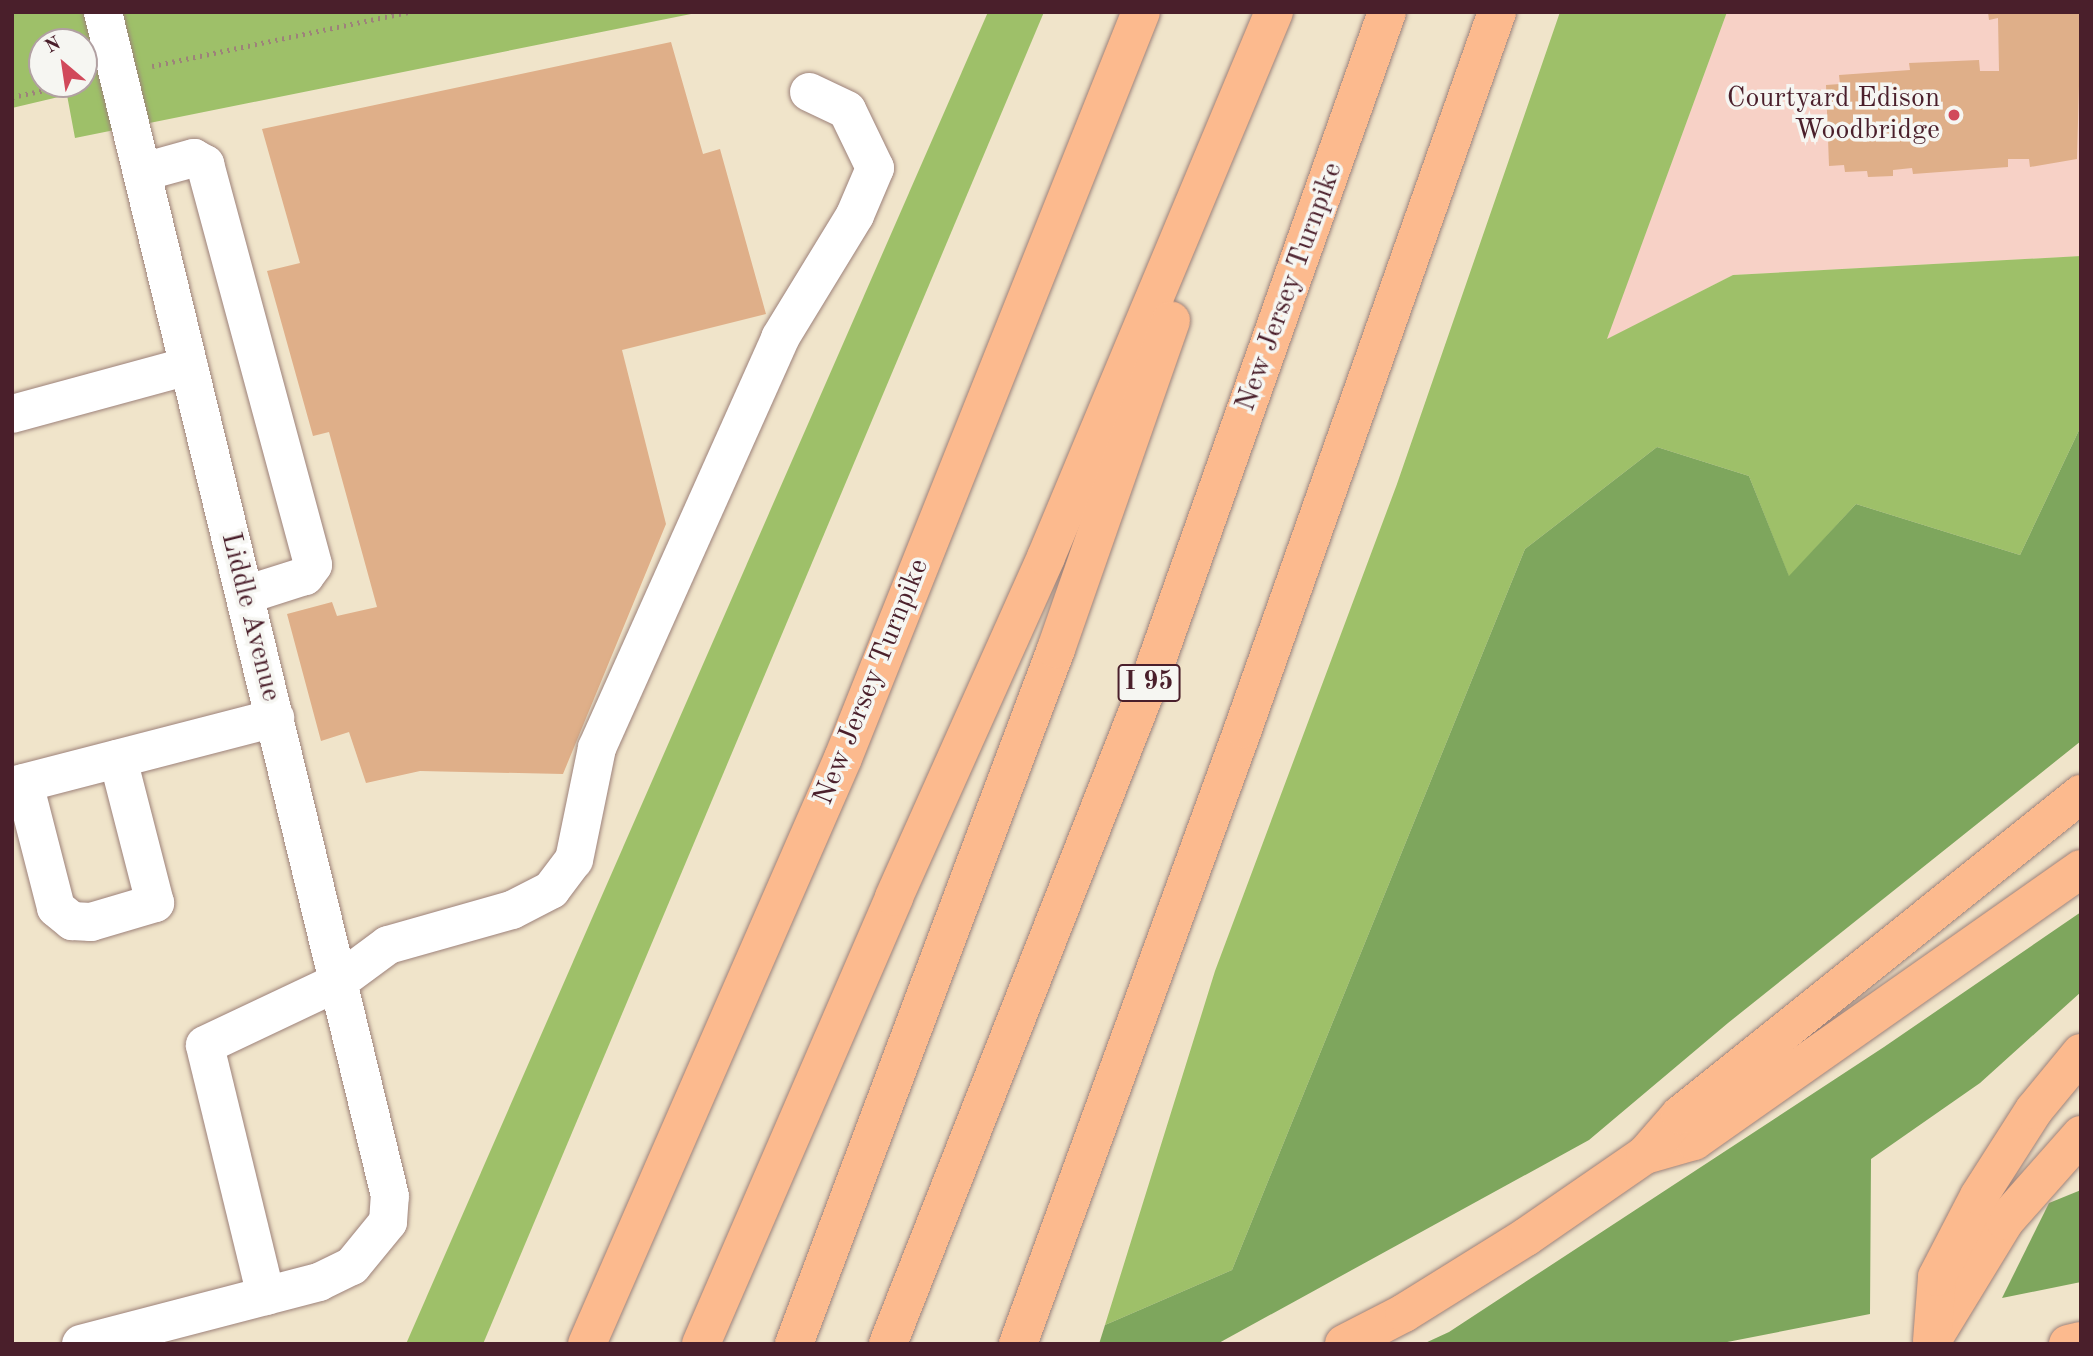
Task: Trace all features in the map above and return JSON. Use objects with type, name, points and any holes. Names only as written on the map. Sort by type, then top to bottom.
[{"type":"highway","name":"New Jersey Turnpike","points":[[587,1344],[843,758],[1141,12]]},
{"type":"highway","points":[[701,1344],[888,909],[1046,557],[1274,12]]},
{"type":"highway","points":[[794,1344],[1056,649],[1280,12]]},
{"type":"highway","name":"New Jersey Turnpike","points":[[888,1344],[1147,688],[1387,12]]},
{"type":"highway","points":[[1018,1344],[1238,742],[1497,12]]},
{"type":"highway","points":[[1344,1344],[1504,1251],[1645,1155],[1680,1115],[2081,794]]},
{"type":"highway","points":[[1645,1155],[1694,1141],[2081,869]]},
{"type":"highway","points":[[1931,1343],[1937,1277],[1979,1196],[2034,1110],[2081,1053]]},
{"type":"highway","points":[[1931,1343],[2005,1221],[2081,1135]]},
{"type":"highway","points":[[2068,1344],[2081,1341]]},
{"type":"street","name":"Liddle Avenue","points":[[103,12],[390,1196],[388,1222],[352,1266],[319,1282],[266,1296]]},
{"type":"street","points":[[81,1344],[266,1296],[205,1045],[338,982],[388,945],[512,909],[551,890],[574,860],[597,748],[780,338],[855,215],[875,168],[848,110],[809,92]]},
{"type":"street","points":[[143,172],[194,158],[205,164],[313,565],[306,576],[245,595]]},
{"type":"street","points":[[12,414],[189,366]]},
{"type":"street","points":[[118,759],[155,903],[91,922],[72,921],[56,908],[18,785],[275,718]]},
{"type":"path","points":[[149,67],[408,12]]},
{"type":"shaded area","points":[[1727,12],[2081,12],[2081,256],[1733,275],[1606,340]]},
{"type":"green space","points":[[12,12],[701,12],[75,138],[68,98],[98,98],[98,28],[28,28],[28,98],[54,98],[12,108]]},
{"type":"green space","points":[[988,12],[1044,12],[483,1344],[406,1344]]},
{"type":"green space","points":[[1560,12],[1727,12],[1607,339],[1733,275],[2081,256],[2081,426],[2020,555],[1856,504],[1789,577],[1749,476],[1657,447],[1525,549],[1232,1270],[1105,1325],[1215,971],[1397,484]]},
{"type":"green space","points":[[2081,426],[2081,741],[1728,1023],[1589,1140],[1217,1344],[1099,1344],[1105,1325],[1232,1270],[1525,549],[1657,447],[1749,476],[1789,576],[1856,504],[2020,555]]},
{"type":"green space","points":[[2081,912],[2081,992],[1980,1083],[1871,1159],[1870,1314],[1717,1344],[1423,1344],[1449,1332],[1884,1047]]},
{"type":"green space","points":[[2081,1190],[2081,1282],[2002,1298],[2049,1203]]},
{"type":"building","name":"Courtyard Edison Woodbridge","points":[[1988,12],[2081,12],[2077,159],[2030,167],[2029,159],[2008,159],[2008,167],[1913,174],[1912,168],[1893,170],[1893,176],[1868,177],[1867,171],[1845,172],[1844,165],[1829,166],[1826,85],[1840,84],[1839,75],[1910,70],[1909,63],[1979,60],[1980,71],[1999,71],[1998,18],[1989,20]]},
{"type":"building","points":[[671,42],[703,154],[720,149],[766,314],[622,350],[666,524],[563,774],[420,771],[366,783],[349,732],[321,741],[287,614],[332,602],[337,616],[377,607],[329,432],[313,436],[267,271],[300,263],[262,129]]},
{"type":"place","name":"Courtyard Edison Woodbridge","points":[[1954,115]]}]
